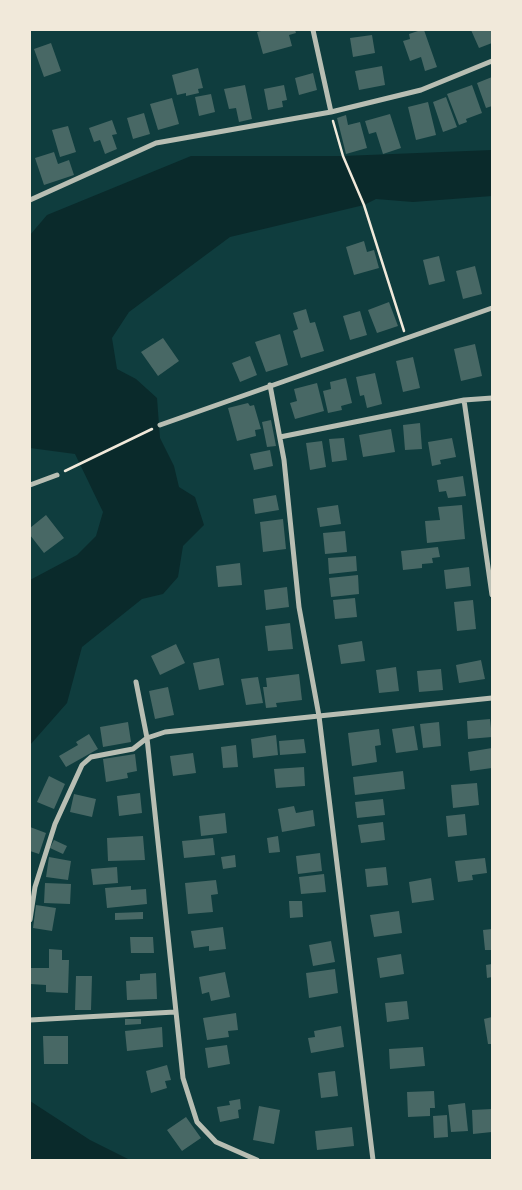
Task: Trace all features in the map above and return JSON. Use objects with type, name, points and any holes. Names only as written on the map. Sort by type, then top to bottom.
[{"type":"street","points":[[313,30],[331,112]]},
{"type":"street","points":[[30,200],[156,143],[331,112],[421,90],[492,61]]},
{"type":"street","points":[[160,424],[492,308]]},
{"type":"street","points":[[270,385],[284,460],[299,607],[319,716],[373,1160]]},
{"type":"street","points":[[280,438],[464,400],[492,398]]},
{"type":"street","points":[[464,400],[492,595]]},
{"type":"street","points":[[30,485],[56,475]]},
{"type":"street","points":[[136,682],[147,738],[183,1078],[197,1122],[216,1142],[257,1160]]},
{"type":"street","points":[[30,920],[35,887],[55,824],[82,765],[92,757],[133,749],[147,738],[165,732],[492,698]]},
{"type":"street","points":[[30,1020],[175,1012]]},
{"type":"path","points":[[331,112],[343,156],[364,205],[406,337]]},
{"type":"path","points":[[56,475],[160,424]]},
{"type":"water","points":[[492,150],[492,196],[413,202],[376,199],[364,205],[230,237],[129,312],[112,338],[117,369],[136,379],[157,398],[160,438],[174,466],[179,487],[195,497],[204,525],[183,546],[178,577],[163,594],[142,599],[82,647],[67,703],[30,745],[30,580],[77,555],[96,536],[103,512],[75,454],[30,448],[30,235],[47,215],[191,156],[343,156]]},
{"type":"water","points":[[30,1101],[90,1140],[130,1160],[30,1160]]},
{"type":"building","points":[[265,30],[295,30],[296,33],[289,35],[292,46],[263,54],[257,32]]},
{"type":"building","points":[[424,30],[437,67],[425,71],[421,57],[410,61],[403,41],[410,39],[409,34]]},
{"type":"building","points":[[471,30],[492,30],[492,43],[479,48]]},
{"type":"building","points":[[372,35],[375,53],[353,57],[350,38]]},
{"type":"building","points":[[51,43],[61,71],[44,77],[34,49]]},
{"type":"building","points":[[382,66],[385,85],[359,90],[355,71]]},
{"type":"building","points":[[198,68],[203,88],[198,89],[199,93],[186,96],[186,93],[177,95],[172,75]]},
{"type":"building","points":[[313,73],[317,90],[299,95],[295,78]]},
{"type":"building","points":[[492,77],[492,106],[486,108],[477,83]]},
{"type":"building","points":[[245,85],[252,119],[239,122],[236,108],[229,109],[224,89]]},
{"type":"building","points":[[284,85],[287,100],[282,101],[283,107],[268,110],[264,89]]},
{"type":"building","points":[[472,85],[482,113],[466,119],[467,122],[459,125],[447,94]]},
{"type":"building","points":[[211,94],[215,112],[199,116],[195,97]]},
{"type":"building","points":[[446,97],[457,127],[443,132],[433,102]]},
{"type":"building","points":[[172,98],[179,124],[158,130],[150,104]]},
{"type":"building","points":[[428,102],[436,135],[416,140],[408,107]]},
{"type":"building","points":[[144,113],[150,134],[133,139],[127,118]]},
{"type":"building","points":[[390,114],[401,148],[383,154],[376,132],[369,134],[365,121]]},
{"type":"building","points":[[346,115],[348,125],[360,122],[367,148],[346,154],[337,118]]},
{"type":"building","points":[[112,120],[117,134],[112,135],[117,149],[105,154],[100,140],[94,142],[89,128]]},
{"type":"building","points":[[68,126],[76,152],[60,157],[52,130]]},
{"type":"building","points":[[54,152],[58,164],[69,160],[74,175],[44,185],[35,158]]},
{"type":"building","points":[[364,241],[367,252],[374,250],[379,268],[354,275],[346,247]]},
{"type":"building","points":[[439,256],[445,281],[429,285],[423,260]]},
{"type":"building","points":[[475,266],[482,294],[463,299],[456,271]]},
{"type":"building","points":[[389,302],[398,326],[377,333],[368,310]]},
{"type":"building","points":[[306,309],[310,323],[315,322],[324,351],[301,358],[293,331],[298,329],[293,313]]},
{"type":"building","points":[[360,311],[367,335],[350,340],[343,316]]},
{"type":"building","points":[[280,334],[288,365],[266,372],[255,342]]},
{"type":"building","points":[[163,338],[179,361],[158,376],[141,352]]},
{"type":"building","points":[[475,344],[482,376],[461,381],[454,349]]},
{"type":"building","points":[[250,356],[257,375],[240,382],[232,363]]},
{"type":"building","points":[[413,357],[420,388],[403,392],[396,361]]},
{"type":"building","points":[[375,373],[382,404],[367,408],[364,395],[360,396],[356,377]]},
{"type":"building","points":[[346,378],[352,403],[341,406],[342,410],[328,413],[323,391],[331,389],[330,382]]},
{"type":"building","points":[[317,383],[324,411],[295,419],[290,403],[297,401],[294,389]]},
{"type":"building","points":[[248,403],[250,406],[254,405],[261,429],[255,430],[256,436],[237,441],[228,408]]},
{"type":"building","points":[[271,420],[276,446],[267,447],[262,422]]},
{"type":"building","points":[[420,423],[422,449],[405,450],[403,425]]},
{"type":"building","points":[[391,429],[395,452],[363,457],[359,435]]},
{"type":"building","points":[[344,438],[347,460],[332,462],[329,439]]},
{"type":"building","points":[[452,438],[456,457],[440,460],[441,464],[432,466],[428,442]]},
{"type":"building","points":[[322,441],[326,467],[310,470],[306,443]]},
{"type":"building","points":[[270,450],[273,466],[254,470],[250,454]]},
{"type":"building","points":[[463,476],[466,496],[448,498],[446,491],[439,492],[437,480]]},
{"type":"building","points":[[276,495],[279,510],[255,514],[253,499]]},
{"type":"building","points":[[338,505],[341,524],[320,527],[317,508]]},
{"type":"building","points":[[462,505],[465,539],[427,543],[425,521],[440,520],[438,507]]},
{"type":"building","points":[[46,515],[64,538],[44,553],[30,535],[30,528]]},
{"type":"building","points":[[283,519],[286,549],[263,552],[260,522]]},
{"type":"building","points":[[345,531],[347,552],[325,554],[323,533]]},
{"type":"building","points":[[438,547],[440,557],[432,558],[433,563],[422,564],[422,568],[403,570],[401,551]]},
{"type":"building","points":[[356,556],[357,571],[329,574],[328,558]]},
{"type":"building","points":[[240,563],[242,585],[218,587],[216,566]]},
{"type":"building","points":[[469,567],[471,586],[446,589],[444,570]]},
{"type":"building","points":[[358,575],[359,594],[331,597],[329,578]]},
{"type":"building","points":[[287,587],[289,607],[266,610],[264,590]]},
{"type":"building","points":[[355,598],[357,617],[335,619],[333,600]]},
{"type":"building","points":[[473,600],[476,629],[457,631],[454,602]]},
{"type":"building","points":[[290,623],[293,649],[268,651],[265,626]]},
{"type":"building","points":[[362,641],[365,661],[341,664],[338,645]]},
{"type":"building","points":[[176,644],[185,663],[160,675],[151,656]]},
{"type":"building","points":[[219,658],[224,685],[199,690],[193,663]]},
{"type":"building","points":[[481,660],[485,679],[459,683],[456,665]]},
{"type":"building","points":[[396,667],[399,691],[379,693],[376,670]]},
{"type":"building","points":[[441,669],[443,690],[419,692],[417,671]]},
{"type":"building","points":[[299,674],[302,700],[276,703],[277,707],[266,708],[263,687],[267,687],[266,678]]},
{"type":"building","points":[[258,677],[263,703],[246,705],[241,679]]},
{"type":"building","points":[[168,687],[174,715],[155,719],[149,691]]},
{"type":"building","points":[[490,719],[492,737],[468,739],[467,721]]},
{"type":"building","points":[[128,722],[131,742],[103,747],[100,727]]},
{"type":"building","points":[[439,722],[441,746],[423,748],[420,724]]},
{"type":"building","points":[[414,726],[418,750],[396,753],[392,729]]},
{"type":"building","points":[[379,729],[381,745],[375,746],[377,762],[352,766],[348,733]]},
{"type":"building","points":[[89,734],[98,749],[66,767],[59,756],[78,745],[76,742]]},
{"type":"building","points":[[276,735],[278,755],[253,758],[251,739]]},
{"type":"building","points":[[304,739],[306,753],[280,755],[279,741]]},
{"type":"building","points":[[236,745],[238,767],[223,768],[221,747]]},
{"type":"building","points":[[492,748],[492,768],[470,771],[468,752]]},
{"type":"building","points":[[193,753],[196,773],[173,776],[170,756]]},
{"type":"building","points":[[135,754],[137,771],[127,773],[128,778],[106,782],[103,759]]},
{"type":"building","points":[[304,767],[305,786],[276,788],[274,769]]},
{"type":"building","points":[[403,771],[405,789],[355,795],[353,777]]},
{"type":"building","points":[[49,776],[65,784],[54,809],[37,802]]},
{"type":"building","points":[[477,783],[479,805],[453,808],[451,785]]},
{"type":"building","points":[[140,793],[142,813],[119,816],[117,796]]},
{"type":"building","points":[[74,794],[96,799],[92,817],[70,812]]},
{"type":"building","points":[[383,799],[385,815],[357,818],[355,802]]},
{"type":"building","points":[[294,806],[296,813],[313,810],[315,826],[282,832],[278,809]]},
{"type":"building","points":[[225,813],[227,833],[201,836],[199,816]]},
{"type":"building","points":[[465,814],[467,835],[448,837],[446,816]]},
{"type":"building","points":[[383,822],[385,840],[361,843],[358,825]]},
{"type":"building","points":[[30,827],[46,833],[39,854],[30,851]]},
{"type":"building","points":[[143,836],[145,860],[108,861],[107,838]]},
{"type":"building","points":[[278,836],[280,852],[269,853],[267,838]]},
{"type":"building","points":[[213,838],[215,855],[184,858],[182,841]]},
{"type":"building","points":[[54,840],[67,846],[63,854],[50,848]]},
{"type":"building","points":[[320,853],[322,871],[298,874],[296,856]]},
{"type":"building","points":[[235,855],[236,867],[223,869],[221,857]]},
{"type":"building","points":[[49,857],[71,861],[68,880],[46,877]]},
{"type":"building","points":[[485,858],[487,873],[472,875],[473,880],[458,882],[455,861]]},
{"type":"building","points":[[117,867],[118,883],[93,885],[91,869]]},
{"type":"building","points":[[386,867],[388,885],[367,887],[365,869]]},
{"type":"building","points":[[324,874],[326,892],[301,894],[299,877]]},
{"type":"building","points":[[431,878],[434,900],[412,903],[409,882]]},
{"type":"building","points":[[216,880],[218,894],[211,895],[213,912],[188,914],[185,883]]},
{"type":"building","points":[[45,883],[71,884],[70,904],[44,903]]},
{"type":"building","points":[[131,886],[131,890],[146,889],[147,904],[107,908],[105,888]]},
{"type":"building","points":[[289,901],[302,901],[303,917],[290,918]]},
{"type":"building","points":[[36,905],[56,908],[52,931],[33,928]]},
{"type":"building","points":[[399,911],[402,933],[374,937],[370,915]]},
{"type":"building","points":[[143,912],[143,919],[115,920],[115,913]]},
{"type":"building","points":[[223,927],[226,949],[209,951],[209,946],[194,948],[191,931]]},
{"type":"building","points":[[492,929],[492,950],[485,950],[483,930]]},
{"type":"building","points":[[130,937],[153,937],[154,953],[131,953]]},
{"type":"building","points":[[331,941],[335,962],[313,966],[309,945]]},
{"type":"building","points":[[49,949],[62,950],[62,960],[69,960],[68,993],[46,992],[46,985],[30,984],[30,968],[49,968]]},
{"type":"building","points":[[401,954],[404,974],[380,978],[377,958]]},
{"type":"building","points":[[492,964],[492,977],[487,978],[486,965]]},
{"type":"building","points":[[335,969],[338,993],[309,998],[306,973]]},
{"type":"building","points":[[225,972],[230,997],[211,1001],[209,992],[202,994],[199,977]]},
{"type":"building","points":[[156,973],[157,999],[127,1000],[126,981],[140,980],[140,974]]},
{"type":"building","points":[[76,976],[92,976],[91,1010],[75,1010]]},
{"type":"building","points":[[407,1001],[409,1019],[387,1022],[385,1003]]},
{"type":"building","points":[[236,1013],[238,1030],[228,1031],[229,1037],[207,1040],[203,1018]]},
{"type":"building","points":[[492,1017],[492,1044],[488,1044],[484,1019]]},
{"type":"building","points":[[125,1019],[141,1019],[141,1024],[125,1025]]},
{"type":"building","points":[[341,1026],[344,1047],[311,1053],[308,1038],[315,1037],[314,1031]]},
{"type":"building","points":[[162,1027],[163,1047],[127,1051],[125,1031]]},
{"type":"building","points":[[43,1036],[68,1036],[68,1064],[44,1064]]},
{"type":"building","points":[[227,1045],[230,1064],[208,1068],[205,1048]]},
{"type":"building","points":[[423,1047],[425,1066],[390,1069],[389,1049]]},
{"type":"building","points":[[167,1065],[171,1080],[165,1081],[167,1088],[151,1093],[146,1071]]},
{"type":"building","points":[[335,1071],[338,1096],[321,1098],[318,1073]]},
{"type":"building","points":[[434,1091],[435,1108],[430,1108],[430,1116],[408,1117],[407,1092]]},
{"type":"building","points":[[240,1099],[241,1109],[238,1110],[239,1118],[220,1122],[217,1107],[230,1105],[229,1101]]},
{"type":"building","points":[[465,1103],[468,1131],[451,1132],[448,1105]]},
{"type":"building","points":[[259,1106],[280,1110],[274,1144],[253,1140]]},
{"type":"building","points":[[492,1109],[492,1132],[473,1134],[472,1110]]},
{"type":"building","points":[[447,1115],[448,1137],[434,1138],[433,1116]]},
{"type":"building","points":[[186,1117],[201,1138],[182,1151],[167,1130]]},
{"type":"building","points":[[352,1127],[354,1146],[317,1150],[315,1131]]}]
